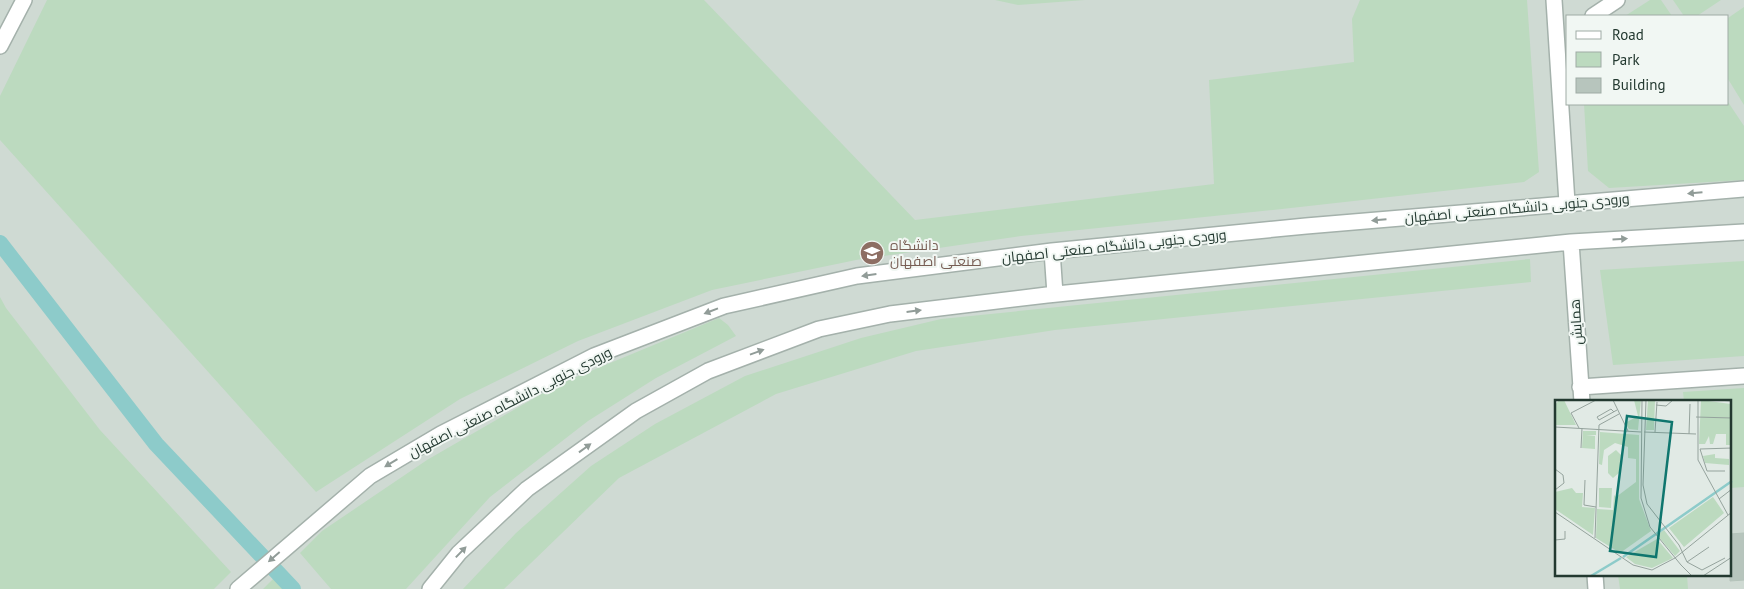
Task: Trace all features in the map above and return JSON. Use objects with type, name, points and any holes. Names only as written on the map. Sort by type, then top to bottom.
[{"type":"street","points":[[0,46],[24,0]]},
{"type":"street","points":[[1554,0],[1562,37],[1567,203]]},
{"type":"street","points":[[1594,15],[1617,0]]},
{"type":"street","name":"ورودی جنوبی دانشگاه صنعتی اصفهان","points":[[238,589],[370,476],[441,434],[594,356],[724,306],[857,276],[1052,251],[1567,203],[1744,189]]},
{"type":"street","points":[[430,589],[459,553],[527,489],[636,411],[708,371],[820,330],[890,314],[1056,294],[1571,242],[1744,232]]},
{"type":"street","name":"همایش","points":[[1571,242],[1581,394]]},
{"type":"street","points":[[1052,251],[1056,294]]},
{"type":"street","points":[[1581,394],[1744,376]]},
{"type":"street","points":[[1595,576],[1596,589]]},
{"type":"shaded area","name":"دانشگاه صنعتی اصفهان","points":[[0,0],[1744,0],[1744,589],[0,589]]},
{"type":"green space","points":[[47,0],[704,0],[915,220],[1214,184],[1209,80],[1354,62],[1352,19],[1360,0],[1527,0],[1539,172],[1524,182],[1021,236],[856,260],[712,290],[578,341],[460,399],[316,492],[0,140],[0,96]]},
{"type":"green space","points":[[995,0],[1085,0],[1018,5]]},
{"type":"green space","points":[[1650,0],[1661,0],[1671,15],[1627,15]]},
{"type":"green space","points":[[1673,0],[1721,0],[1698,15],[1683,15]]},
{"type":"green space","points":[[1744,7],[1744,105],[1729,81],[1729,17]]},
{"type":"green space","points":[[1729,104],[1744,126],[1744,180],[1609,188],[1588,171],[1584,105]]},
{"type":"green space","points":[[1530,259],[1531,282],[1055,330],[916,351],[776,394],[619,478],[504,589],[463,589],[516,533],[591,466],[655,424],[745,376],[861,338],[941,319]]},
{"type":"green space","points":[[1744,261],[1744,356],[1613,365],[1600,270]]},
{"type":"green space","points":[[0,297],[6,308],[100,430],[231,572],[214,589],[0,589]]},
{"type":"green space","points":[[719,318],[728,325],[736,336],[656,378],[588,421],[490,497],[406,589],[331,589],[300,553],[322,531],[427,460],[557,385]]},
{"type":"green space","points":[[1744,388],[1744,487],[1732,488],[1732,400],[1684,400],[1683,392]]},
{"type":"green space","points":[[1618,576],[1687,576],[1688,589],[1620,589]]},
{"type":"green space","points":[[274,578],[283,589],[263,589]]},
{"type":"building","points":[[1744,533],[1744,580],[1730,581],[1730,576],[1732,576],[1732,534]]},
{"type":"waterway","points":[[0,243],[156,444],[293,589]]},
{"type":"place","name":"دانشگاه صنعتی اصفهان","points":[[872,253]]}]
